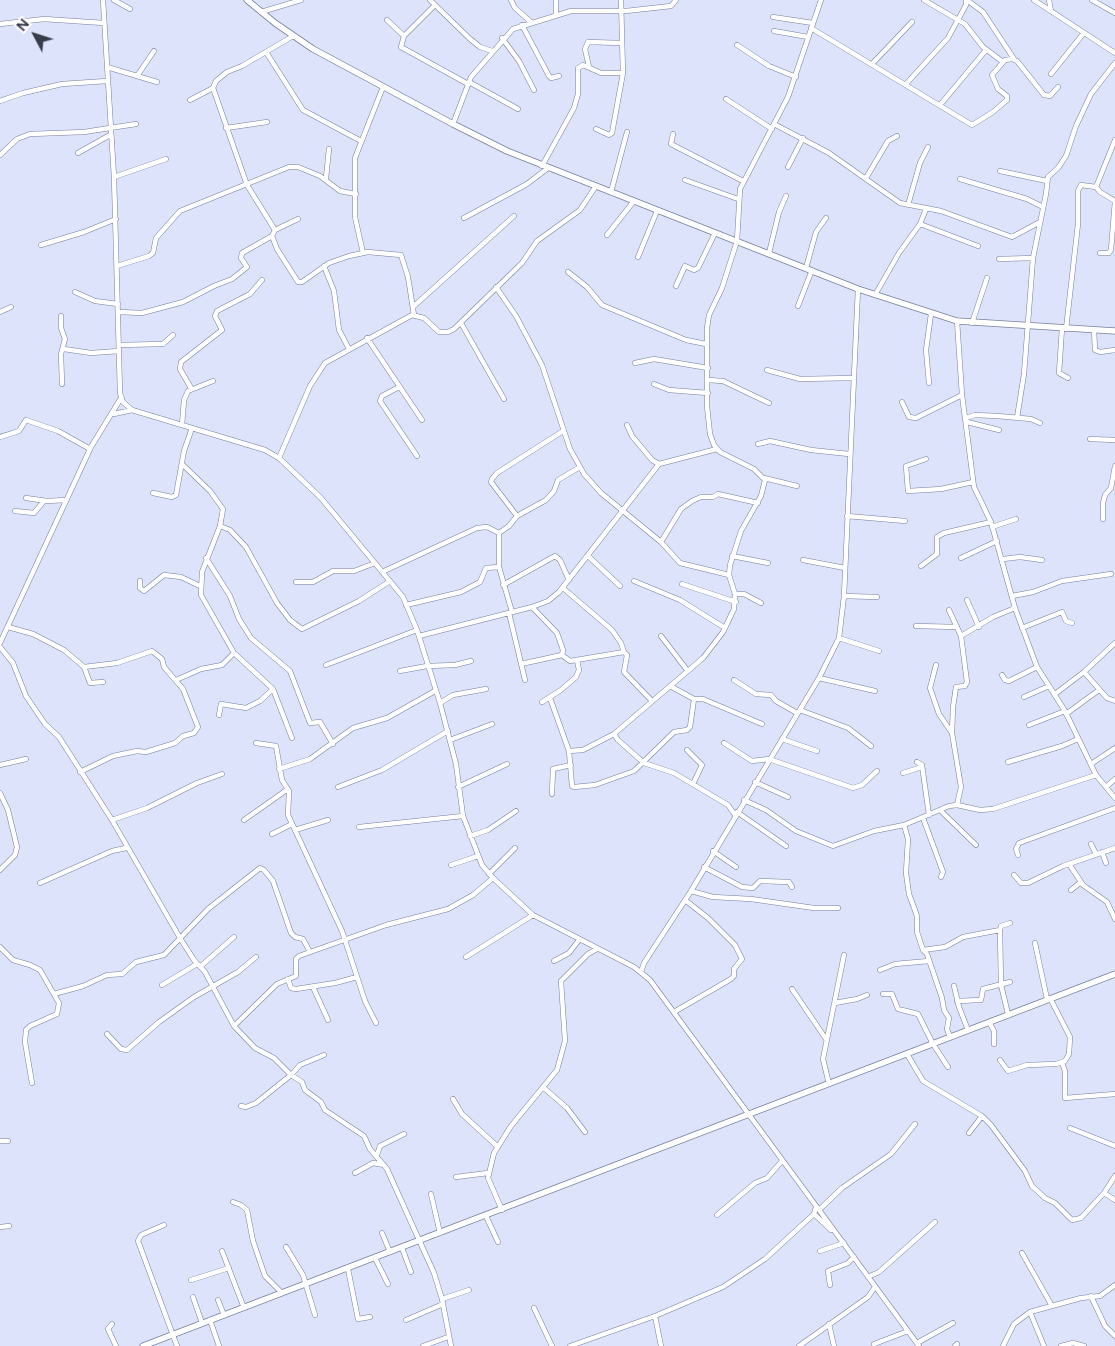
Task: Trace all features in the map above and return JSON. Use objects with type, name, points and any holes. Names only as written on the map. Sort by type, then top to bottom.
[{"type":"street","points":[[0,643],[38,565],[45,545],[90,449],[121,398],[116,219],[110,144],[103,0]]},
{"type":"street","points":[[114,0],[130,10]]},
{"type":"street","points":[[247,0],[293,36],[452,124],[545,167],[858,289],[930,314],[957,321],[1115,331]]},
{"type":"street","points":[[261,12],[301,0]]},
{"type":"street","points":[[430,0],[434,6],[475,43],[492,51]]},
{"type":"street","points":[[511,0],[515,8],[531,22]]},
{"type":"street","points":[[556,0],[556,14]]},
{"type":"street","points":[[596,129],[608,135],[612,133],[623,73],[621,0]]},
{"type":"street","points":[[452,124],[469,84],[502,38],[513,29],[556,14],[578,10],[621,10],[671,6],[676,0]]},
{"type":"street","points":[[797,486],[764,478],[754,469],[716,449],[710,434],[706,344],[710,315],[722,288],[737,241],[738,199],[743,181],[773,126],[796,77],[821,0]]},
{"type":"street","points":[[924,0],[958,19],[986,50],[1003,62]]},
{"type":"street","points":[[906,84],[948,38],[966,0],[983,12],[1014,59],[1044,95],[1050,96],[1058,87]]},
{"type":"street","points":[[1034,0],[1083,34],[1115,53]]},
{"type":"street","points":[[1049,0],[1051,11]]},
{"type":"street","points":[[1092,0],[1115,13]]},
{"type":"street","points":[[434,6],[404,36],[400,46],[402,49],[518,109]]},
{"type":"street","points":[[773,17],[813,23]]},
{"type":"street","points":[[0,24],[38,19],[104,24]]},
{"type":"street","points":[[387,20],[404,36]]},
{"type":"street","points":[[872,64],[912,22]]},
{"type":"street","points":[[522,25],[549,76],[552,78],[559,76]]},
{"type":"street","points":[[811,28],[972,125],[993,112],[1007,98],[998,90],[992,75],[1003,62],[1014,59]]},
{"type":"street","points":[[774,31],[808,37]]},
{"type":"street","points":[[1051,74],[1083,34]]},
{"type":"street","points":[[190,100],[213,88],[216,81],[226,72],[293,36]]},
{"type":"street","points":[[502,38],[519,61],[534,90]]},
{"type":"street","points":[[589,67],[585,49],[588,42],[621,43]]},
{"type":"street","points":[[737,45],[769,66],[796,77]]},
{"type":"street","points":[[940,105],[986,50]]},
{"type":"street","points":[[137,76],[154,51]]},
{"type":"street","points":[[266,52],[303,110],[361,141]]},
{"type":"street","points":[[1017,418],[1028,326],[1033,258],[1047,182],[1049,175],[1058,168],[1066,156],[1076,126],[1091,94],[1115,63]]},
{"type":"street","points":[[464,218],[527,184],[545,167],[574,108],[578,94],[578,68],[583,65],[601,73],[623,73]]},
{"type":"street","points":[[107,67],[157,82]]},
{"type":"street","points":[[0,102],[23,93],[62,84],[107,81]]},
{"type":"street","points":[[363,253],[355,217],[355,158],[383,86]]},
{"type":"street","points":[[213,88],[247,185],[275,230]]},
{"type":"street","points":[[726,99],[773,126],[803,138],[866,178],[895,201],[941,211],[1012,237],[1040,222]]},
{"type":"street","points":[[226,128],[267,122]]},
{"type":"street","points":[[0,155],[23,136],[136,124]]},
{"type":"street","points":[[611,192],[627,132]]},
{"type":"street","points":[[673,134],[671,144],[743,181]]},
{"type":"street","points":[[78,153],[99,143],[110,135]]},
{"type":"street","points":[[866,178],[888,141],[897,136]]},
{"type":"street","points":[[788,167],[803,138]]},
{"type":"street","points":[[1096,187],[1115,140]]},
{"type":"street","points":[[99,143],[110,144]]},
{"type":"street","points":[[908,205],[920,163],[928,147]]},
{"type":"street","points":[[326,178],[329,149]]},
{"type":"street","points":[[114,177],[166,160]]},
{"type":"street","points":[[117,266],[153,253],[156,238],[175,215],[292,166],[326,178],[340,191],[356,194]]},
{"type":"street","points":[[1000,170],[1047,182]]},
{"type":"street","points":[[960,179],[1027,199],[1043,208]]},
{"type":"street","points":[[685,180],[738,199]]},
{"type":"street","points":[[279,458],[318,371],[324,363],[407,316],[414,315],[424,318],[435,330],[443,332],[460,324],[522,263],[537,241],[580,210],[596,186]]},
{"type":"street","points":[[1068,378],[1059,373],[1078,224],[1078,191],[1081,186],[1096,187],[1114,201],[1111,250],[1109,253],[1100,253]]},
{"type":"street","points":[[769,253],[779,212],[786,196]]},
{"type":"street","points":[[607,235],[634,201]]},
{"type":"street","points":[[875,295],[899,253],[920,224],[926,209]]},
{"type":"street","points":[[638,257],[657,211]]},
{"type":"street","points":[[414,306],[514,216]]},
{"type":"street","points":[[798,306],[809,269],[816,232],[826,218]]},
{"type":"street","points":[[41,246],[116,219]]},
{"type":"street","points":[[119,312],[142,313],[182,302],[232,279],[247,267],[241,258],[242,253],[272,236],[275,230],[298,219]]},
{"type":"street","points":[[920,224],[978,246]]},
{"type":"street","points":[[676,286],[685,266],[696,270],[698,268],[715,233]]},
{"type":"street","points":[[272,236],[277,250],[298,283],[324,266],[341,258],[363,253],[402,256],[414,306],[414,315]]},
{"type":"street","points":[[999,259],[1033,258]]},
{"type":"street","points":[[324,266],[334,291],[339,330],[349,349]]},
{"type":"street","points":[[568,272],[587,286],[602,304],[686,340],[706,344]]},
{"type":"street","points":[[972,323],[987,278]]},
{"type":"street","points":[[191,388],[180,369],[180,364],[222,330],[214,316],[218,309],[250,294],[262,280]]},
{"type":"street","points":[[496,288],[516,316],[542,365],[563,431],[580,468],[601,493],[661,542],[680,563],[729,574]]},
{"type":"street","points":[[641,972],[644,963],[685,900],[819,678],[840,638],[844,596],[852,378],[858,289]]},
{"type":"street","points":[[75,292],[95,300],[118,304]]},
{"type":"street","points":[[0,312],[11,307]]},
{"type":"street","points":[[929,383],[926,350],[930,314]]},
{"type":"street","points":[[61,316],[61,328],[65,339],[64,349],[61,354],[62,384]]},
{"type":"street","points":[[957,321],[962,395],[973,482],[997,541],[1015,608],[1037,667],[1065,712],[1096,775],[1115,798]]},
{"type":"street","points":[[460,324],[504,399]]},
{"type":"street","points":[[1094,330],[1095,350],[1100,352],[1115,350]]},
{"type":"street","points":[[119,345],[152,342],[160,344],[166,342],[173,335]]},
{"type":"street","points":[[367,338],[422,420]]},
{"type":"street","points":[[64,349],[91,353],[119,352]]},
{"type":"street","points":[[635,363],[654,359],[708,368]]},
{"type":"street","points":[[767,370],[800,379],[852,378]]},
{"type":"street","points":[[182,425],[184,400],[191,388],[213,380]]},
{"type":"street","points":[[708,380],[726,383],[770,403]]},
{"type":"street","points":[[654,384],[669,390],[708,393]]},
{"type":"street","points":[[399,387],[382,396],[380,401],[417,456]]},
{"type":"street","points":[[902,402],[909,417],[916,418],[962,395]]},
{"type":"street","points":[[121,398],[132,410]]},
{"type":"street","points":[[965,408],[975,415],[1017,418],[1040,423]]},
{"type":"street","points":[[112,414],[132,410],[264,450],[279,458],[321,498],[390,581],[406,605],[417,630],[448,731],[463,816],[478,856],[489,874],[533,915],[641,972],[674,1012],[816,1210],[844,1243],[880,1295],[918,1344],[953,1323]]},
{"type":"street","points":[[966,420],[975,415]]},
{"type":"street","points":[[0,437],[19,430],[26,420],[54,429],[90,449]]},
{"type":"street","points":[[966,420],[999,430]]},
{"type":"street","points":[[627,425],[632,436],[650,457],[659,464]]},
{"type":"street","points":[[154,493],[175,496],[192,428]]},
{"type":"street","points":[[517,516],[492,482],[492,479],[497,473],[563,431]]},
{"type":"street","points":[[1090,439],[1115,440]]},
{"type":"street","points":[[758,444],[770,441],[811,450],[849,454]]},
{"type":"street","points":[[419,636],[511,613],[548,601],[563,588],[659,464],[716,449]]},
{"type":"street","points":[[926,460],[906,466],[908,491],[941,489],[973,482]]},
{"type":"street","points":[[182,464],[220,502],[223,513],[220,526],[206,558],[200,586],[204,600],[234,653],[273,689],[292,738]]},
{"type":"street","points":[[1102,519],[1102,503],[1105,495],[1111,488],[1115,466]]},
{"type":"street","points":[[499,533],[509,526],[517,516],[546,500],[554,491],[558,480],[580,468]]},
{"type":"street","points":[[569,750],[583,750],[614,734],[708,654],[725,628],[736,602],[729,574],[732,556],[744,524],[758,503],[764,478]]},
{"type":"street","points":[[661,542],[681,509],[692,500],[700,497],[714,497],[718,494],[758,503]]},
{"type":"street","points":[[26,498],[44,501],[66,500]]},
{"type":"street","points":[[15,511],[34,512],[44,501]]},
{"type":"street","points":[[847,516],[905,521]]},
{"type":"street","points":[[921,566],[937,554],[936,536],[1016,519]]},
{"type":"street","points":[[220,526],[230,530],[246,547],[277,603],[290,620],[302,629],[359,601],[390,581]]},
{"type":"street","points":[[382,572],[477,528],[487,527],[499,533]]},
{"type":"street","points":[[499,533],[498,567],[511,613],[525,680]]},
{"type":"street","points":[[961,558],[997,541]]},
{"type":"street","points":[[503,585],[555,556],[560,560],[569,580]]},
{"type":"street","points":[[588,556],[620,586]]},
{"type":"street","points":[[732,556],[768,564]]},
{"type":"street","points":[[1003,559],[1020,557],[1042,560]]},
{"type":"street","points":[[206,558],[230,596],[239,619],[251,638],[290,671],[310,723],[320,722],[333,744]]},
{"type":"street","points":[[803,560],[845,568]]},
{"type":"street","points":[[296,582],[313,582],[333,571],[354,571],[375,563]]},
{"type":"street","points":[[406,605],[461,592],[480,582],[486,568],[498,567]]},
{"type":"street","points":[[140,581],[140,588],[144,591],[164,574],[176,575],[200,586]]},
{"type":"street","points":[[1012,596],[1033,592],[1062,580],[1111,574]]},
{"type":"street","points":[[634,581],[693,607],[725,628]]},
{"type":"street","points":[[682,584],[736,602]]},
{"type":"street","points":[[563,588],[612,630],[627,655],[624,672],[652,701]]},
{"type":"street","points":[[735,594],[744,594],[761,603]]},
{"type":"street","points":[[844,596],[877,597]]},
{"type":"street","points":[[967,600],[979,627]]},
{"type":"street","points":[[532,607],[557,633],[563,650],[562,655]]},
{"type":"street","points":[[961,636],[979,627],[992,617],[1015,608]]},
{"type":"street","points":[[949,610],[961,636],[967,682],[965,686],[956,687],[952,733],[961,781],[957,806]]},
{"type":"street","points":[[1022,628],[1062,612],[1066,621],[1072,623]]},
{"type":"street","points":[[916,626],[957,627]]},
{"type":"street","points":[[8,627],[32,634],[59,647],[84,666],[90,683],[103,682]]},
{"type":"street","points":[[326,665],[417,630]]},
{"type":"street","points":[[661,636],[687,670]]},
{"type":"street","points":[[840,638],[879,651]]},
{"type":"street","points":[[1055,694],[1084,672],[1115,643]]},
{"type":"street","points":[[0,648],[13,663],[26,696],[45,724],[59,736],[112,820],[126,848],[180,938],[213,987],[234,1023],[255,1048],[274,1058],[291,1075],[302,1082],[305,1090],[320,1102],[327,1112],[364,1136],[370,1149],[384,1165],[413,1230],[421,1241],[442,1302],[451,1346]]},
{"type":"street","points":[[80,772],[113,756],[137,751],[146,752],[175,743],[183,736],[196,731],[198,727],[197,719],[183,689],[164,667],[162,659],[151,650],[117,663],[84,666]]},
{"type":"street","points":[[562,655],[567,660],[577,660],[624,652]]},
{"type":"street","points":[[176,680],[201,669],[222,665],[234,653]]},
{"type":"street","points":[[521,664],[562,655]]},
{"type":"street","points":[[542,702],[550,698],[576,677],[579,670],[577,660]]},
{"type":"street","points":[[400,672],[427,666],[471,661]]},
{"type":"street","points":[[936,665],[930,688],[939,714],[952,733]]},
{"type":"street","points":[[430,674],[438,666]]},
{"type":"street","points":[[1002,675],[1005,680],[1009,681],[1037,667]]},
{"type":"street","points":[[1084,672],[1107,698],[1115,701]]},
{"type":"street","points":[[819,678],[875,691]]},
{"type":"street","points":[[734,680],[756,694],[771,695],[776,701],[798,711],[848,728],[871,746]]},
{"type":"street","points":[[670,686],[694,699],[704,698],[762,724]]},
{"type":"street","points":[[1024,698],[1049,686]]},
{"type":"street","points":[[220,715],[221,704],[246,708],[260,701],[273,689]]},
{"type":"street","points":[[440,703],[453,695],[486,689]]},
{"type":"street","points":[[1029,725],[1065,712],[1099,690]]},
{"type":"street","points":[[279,769],[310,760],[352,728],[387,718],[435,691]]},
{"type":"street","points":[[550,698],[569,750],[572,786],[574,787],[595,785],[634,771],[674,732],[687,730],[690,727],[694,699]]},
{"type":"street","points":[[450,740],[492,724]]},
{"type":"street","points":[[338,787],[382,770],[448,731]]},
{"type":"street","points":[[614,734],[618,740],[644,762],[669,770],[694,784],[728,805],[736,814],[786,846]]},
{"type":"street","points":[[782,738],[817,751]]},
{"type":"street","points":[[1008,762],[1062,746],[1078,739]]},
{"type":"street","points":[[256,743],[276,746],[279,769],[288,789],[287,810],[292,824],[345,939],[357,977],[376,1023]]},
{"type":"street","points":[[724,743],[752,761],[769,759],[856,788],[877,771]]},
{"type":"street","points":[[1091,764],[1115,748]]},
{"type":"street","points":[[687,750],[702,765],[694,784]]},
{"type":"street","points":[[0,765],[26,759]]},
{"type":"street","points":[[917,762],[922,768],[929,815]]},
{"type":"street","points":[[458,788],[507,764]]},
{"type":"street","points":[[552,794],[552,770],[571,765]]},
{"type":"street","points":[[903,773],[922,768]]},
{"type":"street","points":[[112,820],[147,808],[190,786],[222,774]]},
{"type":"street","points":[[744,800],[766,810],[796,831],[828,845],[835,845],[957,806],[980,810],[993,809],[1096,775]]},
{"type":"street","points":[[1106,787],[1115,779]]},
{"type":"street","points":[[755,782],[788,797]]},
{"type":"street","points":[[244,820],[288,789]]},
{"type":"street","points":[[0,793],[8,810],[17,847],[12,858],[0,870]]},
{"type":"street","points":[[728,805],[740,806]]},
{"type":"street","points":[[1018,855],[1016,849],[1019,843],[1115,808]]},
{"type":"street","points":[[470,836],[488,830],[516,811]]},
{"type":"street","points":[[941,811],[976,845]]},
{"type":"street","points":[[359,827],[463,816]]},
{"type":"street","points":[[923,818],[943,872],[942,877]]},
{"type":"street","points":[[295,830],[328,820]]},
{"type":"street","points":[[272,834],[292,824]]},
{"type":"street","points":[[904,824],[908,839],[906,873],[909,894],[917,916],[917,932],[926,951],[942,998],[944,1010],[950,1021],[947,1029],[950,1037]]},
{"type":"street","points":[[112,851],[122,840]]},
{"type":"street","points":[[1091,844],[1096,854]]},
{"type":"street","points":[[40,883],[112,851],[126,848]]},
{"type":"street","points":[[489,874],[515,848]]},
{"type":"street","points":[[1014,875],[1018,881],[1024,884],[1069,864],[1115,848]]},
{"type":"street","points":[[713,851],[736,867]]},
{"type":"street","points":[[1102,852],[1106,863]]},
{"type":"street","points":[[451,865],[478,856]]},
{"type":"street","points":[[1069,864],[1080,882],[1106,900],[1115,919]]},
{"type":"street","points":[[704,867],[742,887],[753,888],[760,881],[789,882],[792,888]]},
{"type":"street","points":[[54,994],[83,986],[107,975],[122,974],[136,962],[164,955],[215,904],[261,868],[273,881],[291,933],[295,937],[302,939],[310,952]]},
{"type":"street","points":[[234,1023],[277,984],[297,975],[297,958],[386,925],[448,909],[473,895],[493,878]]},
{"type":"street","points":[[1071,890],[1080,882]]},
{"type":"street","points":[[690,891],[713,897],[751,899],[814,908],[838,908]]},
{"type":"street","points":[[674,1012],[731,979],[734,976],[734,969],[742,960],[736,945],[708,918],[685,900]]},
{"type":"street","points":[[466,957],[533,915]]},
{"type":"street","points":[[1008,1014],[1001,985],[1000,930],[1001,926],[1010,924]]},
{"type":"street","points":[[926,951],[945,947],[962,936],[1000,930]]},
{"type":"street","points":[[162,985],[199,965],[234,937]]},
{"type":"street","points":[[554,961],[569,953],[579,940]]},
{"type":"street","points":[[1035,943],[1049,999],[1070,1037],[1068,1054],[1062,1063]]},
{"type":"street","points":[[588,945],[588,954]]},
{"type":"street","points":[[0,946],[13,960],[40,970],[60,1005],[57,1014],[30,1026],[26,1030],[26,1044],[32,1083]]},
{"type":"street","points":[[502,1210],[489,1182],[488,1173],[498,1147],[511,1126],[557,1070],[565,1041],[561,982],[588,954],[597,949]]},
{"type":"street","points":[[829,1084],[824,1059],[844,955]]},
{"type":"street","points":[[108,1034],[121,1049],[127,1050],[159,1022],[192,998],[238,972],[256,957]]},
{"type":"street","points":[[880,970],[895,964],[929,961]]},
{"type":"street","points":[[634,967],[644,963]]},
{"type":"street","points":[[143,1346],[1115,974]]},
{"type":"street","points":[[288,979],[293,989],[313,987],[357,977]]},
{"type":"street","points":[[957,1001],[981,1000],[983,989],[1010,982]]},
{"type":"street","points":[[954,986],[957,1001],[968,1030]]},
{"type":"street","points":[[313,987],[328,1020]]},
{"type":"street","points":[[792,989],[827,1040]]},
{"type":"street","points":[[883,994],[892,994],[898,1009],[918,1014],[933,1044],[948,1067]]},
{"type":"street","points":[[835,1003],[858,999],[867,995]]},
{"type":"street","points":[[989,1022],[994,1031],[994,1044]]},
{"type":"street","points":[[907,1054],[919,1076],[928,1086],[982,1116],[1023,1168],[1032,1186],[1045,1198],[1055,1203],[1072,1220],[1080,1218],[1104,1193],[1115,1176]]},
{"type":"street","points":[[241,1106],[246,1107],[256,1103],[291,1075],[300,1065],[324,1055]]},
{"type":"street","points":[[1000,1060],[1008,1071],[1027,1065],[1062,1063]]},
{"type":"street","points":[[1062,1063],[1065,1070],[1065,1098],[1115,1094]]},
{"type":"street","points":[[544,1088],[567,1108],[585,1132]]},
{"type":"street","points":[[453,1099],[462,1114],[498,1147]]},
{"type":"street","points":[[969,1133],[982,1116]]},
{"type":"street","points":[[570,1346],[655,1316],[709,1294],[750,1270],[842,1188],[891,1154],[914,1124]]},
{"type":"street","points":[[1070,1128],[1115,1146]]},
{"type":"street","points":[[377,1155],[380,1146],[404,1134]]},
{"type":"street","points":[[0,1141],[8,1141]]},
{"type":"street","points":[[717,1215],[755,1183],[767,1178],[782,1161]]},
{"type":"street","points":[[355,1173],[373,1163],[384,1165]]},
{"type":"street","points":[[456,1177],[488,1173]]},
{"type":"street","points":[[1104,1193],[1115,1200]]},
{"type":"street","points":[[431,1194],[440,1233]]},
{"type":"street","points":[[233,1202],[241,1204],[246,1210],[253,1241],[265,1276],[281,1292]]},
{"type":"street","points":[[486,1216],[498,1242]]},
{"type":"street","points":[[868,1277],[879,1272],[935,1222]]},
{"type":"street","points":[[164,1225],[141,1235],[138,1241],[176,1346]]},
{"type":"street","points":[[0,1227],[9,1226]]},
{"type":"street","points":[[382,1233],[390,1252]]},
{"type":"street","points":[[820,1251],[844,1243]]},
{"type":"street","points":[[286,1247],[303,1275],[315,1315]]},
{"type":"street","points":[[402,1248],[411,1272]]},
{"type":"street","points":[[222,1251],[244,1308]]},
{"type":"street","points":[[1022,1253],[1052,1306]]},
{"type":"street","points":[[830,1285],[828,1271],[848,1262],[854,1257]]},
{"type":"street","points":[[375,1258],[388,1284]]},
{"type":"street","points":[[191,1280],[229,1268]]},
{"type":"street","points":[[348,1269],[358,1319],[370,1317]]},
{"type":"street","points":[[868,1297],[879,1272]]},
{"type":"street","points":[[1002,1346],[1014,1324],[1030,1312],[1091,1296],[1100,1296],[1113,1286],[1115,1293]]},
{"type":"street","points":[[406,1320],[469,1290]]},
{"type":"street","points":[[799,1346],[868,1297],[880,1295]]},
{"type":"street","points":[[1091,1296],[1103,1322],[1115,1336]]},
{"type":"street","points":[[193,1297],[202,1323]]},
{"type":"street","points":[[218,1300],[224,1315]]},
{"type":"street","points":[[534,1308],[552,1346]]},
{"type":"street","points":[[1030,1312],[1044,1346]]},
{"type":"street","points":[[655,1316],[661,1346]]},
{"type":"street","points":[[210,1320],[218,1346]]},
{"type":"street","points":[[112,1324],[108,1329],[116,1346]]},
{"type":"street","points":[[829,1324],[834,1346]]},
{"type":"street","points":[[874,1344],[908,1331]]},
{"type":"street","points":[[423,1346],[448,1337]]},
{"type":"street","points":[[1061,1346],[1073,1343],[1084,1346]]}]
